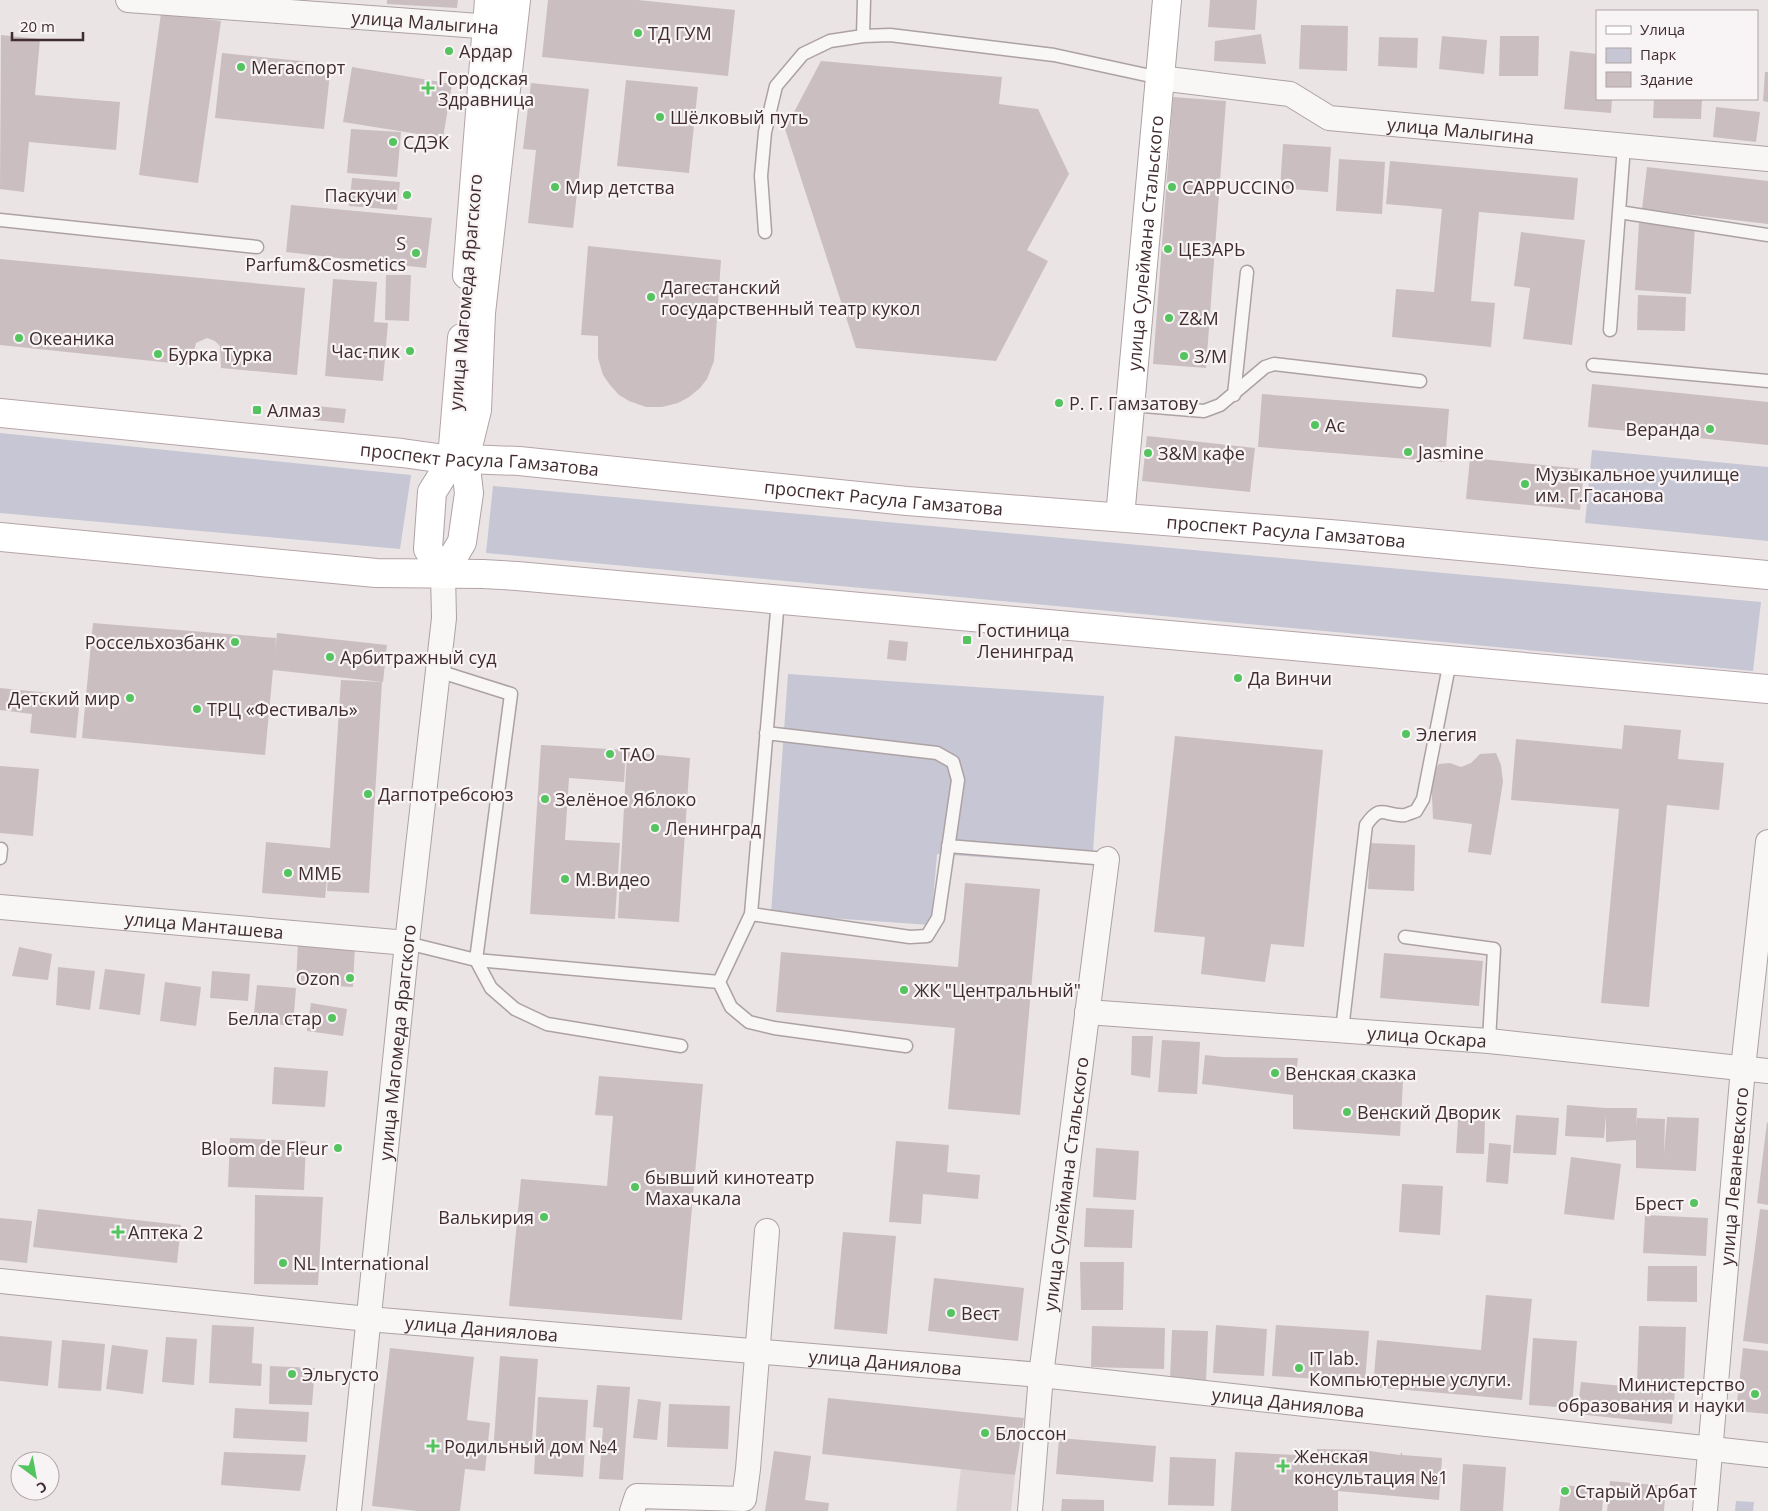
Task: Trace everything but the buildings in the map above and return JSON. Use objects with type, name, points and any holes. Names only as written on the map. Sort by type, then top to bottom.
[{"type":"main road","name":"улица Магомеда Ярагского","points":[[489,0],[459,459],[469,493],[462,542],[443,574],[428,549],[432,492],[459,459],[477,410],[480,313],[516,0]]},
{"type":"main road","name":"улица Сулеймана Стальского","points":[[1118,517],[1131,405],[1163,0]]},
{"type":"main road","name":"улица Сулеймана Стальского","points":[[1118,517],[1158,77],[1168,0]]},
{"type":"main road","name":"проспект Расула Гамзатова","points":[[0,413],[459,459],[538,463],[907,501],[1352,536],[1768,575]]},
{"type":"main road","points":[[0,537],[376,573],[517,576],[1768,689]]},
{"type":"street","name":"улица Малыгина","points":[[128,0],[513,28]]},
{"type":"street","name":"улица Малыгина","points":[[1158,77],[1290,94],[1329,118],[1768,159]]},
{"type":"street","name":"улица Магомеда Ярагского","points":[[349,1511],[407,943],[444,618],[443,574]]},
{"type":"street","name":"улица Леваневского","points":[[1705,1511],[1743,1068],[1768,842]]},
{"type":"street","name":"улица Сулеймана Стальского","points":[[1030,1511],[1040,1375],[1107,859]]},
{"type":"street","name":"улица Манташева","points":[[0,907],[407,943]]},
{"type":"street","name":"улица Оскара","points":[[1087,1012],[1489,1041],[1768,1070]]},
{"type":"street","points":[[632,1511],[637,1496],[744,1499],[767,1231]]},
{"type":"street","name":"улица Даниялова","points":[[0,1281],[368,1319],[489,1336],[757,1351],[1040,1375],[1768,1455]]},
{"type":"lane","points":[[863,36],[864,0]]},
{"type":"lane","points":[[765,232],[761,176],[765,132],[776,86],[803,54],[830,41],[863,36],[890,35],[1054,55],[1158,77]]},
{"type":"lane","points":[[1610,330],[1624,146]]},
{"type":"lane","points":[[1619,212],[1768,235]]},
{"type":"lane","points":[[0,220],[257,247]]},
{"type":"lane","points":[[1234,395],[1247,272]]},
{"type":"lane","points":[[1131,405],[1204,411],[1220,405],[1265,367],[1274,364],[1420,381]]},
{"type":"lane","points":[[1593,365],[1768,381]]},
{"type":"lane","points":[[719,982],[751,914],[778,600]]},
{"type":"lane","points":[[1342,1030],[1366,825],[1373,814],[1382,812],[1404,815],[1416,811],[1423,799],[1450,661]]},
{"type":"lane","points":[[438,672],[511,694],[476,960],[491,988],[515,1009],[547,1024],[682,1046]]},
{"type":"lane","points":[[751,914],[910,937],[927,936],[938,918],[958,780],[954,762],[937,753],[766,733]]},
{"type":"lane","points":[[948,846],[1107,859]]},
{"type":"lane","points":[[1405,937],[1494,949],[1489,1041]]},
{"type":"lane","points":[[407,943],[476,960],[719,982]]},
{"type":"lane","points":[[719,982],[731,1007],[749,1022],[774,1028],[906,1046]]},
{"type":"shaded area","points":[[961,1468],[1015,1475],[1011,1511],[956,1511]]},
{"type":"green space","points":[[0,433],[411,475],[400,549],[0,513]]},
{"type":"green space","points":[[1592,450],[1768,467],[1768,541],[1585,523]]},
{"type":"green space","points":[[493,486],[1761,602],[1753,671],[486,553]]},
{"type":"green space","points":[[788,674],[1104,696],[1092,865],[937,854],[931,925],[771,914]]},
{"type":"green space","points":[[1736,1501],[1754,1502],[1753,1511],[1735,1511]]},
{"type":"place","name":"ТД ГУМ","points":[[638,33]]},
{"type":"place","name":"Ардар","points":[[449,51]]},
{"type":"place","name":"Мегаспорт","points":[[241,67]]},
{"type":"place","name":"Городская Здравница","points":[[428,88]]},
{"type":"place","name":"Шёлковый путь","points":[[660,117]]},
{"type":"place","name":"СДЭК","points":[[393,142]]},
{"type":"place","name":"Мир детства","points":[[555,187]]},
{"type":"place","name":"CAPPUCCINO","points":[[1172,187]]},
{"type":"place","name":"Паскучи","points":[[407,195]]},
{"type":"place","name":"ЦЕЗАРЬ","points":[[1168,249]]},
{"type":"place","name":"S Parfum&Cosmetics","points":[[416,253]]},
{"type":"place","name":"Дагестанский государственный театр кукол","points":[[651,297]]},
{"type":"place","name":"Z&M","points":[[1169,318]]},
{"type":"place","name":"Океаника","points":[[19,338]]},
{"type":"place","name":"Час-пик","points":[[410,351]]},
{"type":"place","name":"Бурка Турка","points":[[158,354]]},
{"type":"place","name":"З/М","points":[[1184,356]]},
{"type":"place","name":"Р. Г. Гамзатову","points":[[1059,403]]},
{"type":"place","name":"Алмаз","points":[[257,410]]},
{"type":"place","name":"Ас","points":[[1315,425]]},
{"type":"place","name":"Веранда","points":[[1710,429]]},
{"type":"place","name":"Jasmine","points":[[1408,452]]},
{"type":"place","name":"З&М кафе","points":[[1148,453]]},
{"type":"place","name":"Музыкальное училище им. Г.Гасанова","points":[[1525,484]]},
{"type":"place","name":"Гостиница Ленинград","points":[[967,640]]},
{"type":"place","name":"Россельхозбанк","points":[[235,642]]},
{"type":"place","name":"Арбитражный суд","points":[[330,657]]},
{"type":"place","name":"Да Винчи","points":[[1238,678]]},
{"type":"place","name":"Детский мир","points":[[130,698]]},
{"type":"place","name":"ТРЦ «Фестиваль»","points":[[197,709]]},
{"type":"place","name":"Элегия","points":[[1406,734]]},
{"type":"place","name":"ТАО","points":[[610,754]]},
{"type":"place","name":"Дагпотребсоюз","points":[[368,794]]},
{"type":"place","name":"Зелёное Яблоко","points":[[545,799]]},
{"type":"place","name":"Ленинград","points":[[655,828]]},
{"type":"place","name":"ММБ","points":[[288,873]]},
{"type":"place","name":"М.Видео","points":[[565,879]]},
{"type":"place","name":"Ozon","points":[[350,978]]},
{"type":"place","name":"ЖК \"Центральный\"","points":[[904,990]]},
{"type":"place","name":"Белла стар","points":[[332,1018]]},
{"type":"place","name":"Венская сказка","points":[[1275,1073]]},
{"type":"place","name":"Венский Дворик","points":[[1347,1112]]},
{"type":"place","name":"Bloom de Fleur","points":[[338,1148]]},
{"type":"place","name":"бывший кинотеатр Махачкала","points":[[635,1187]]},
{"type":"place","name":"Брест","points":[[1694,1203]]},
{"type":"place","name":"Валькирия","points":[[544,1217]]},
{"type":"place","name":"Аптека 2","points":[[118,1232]]},
{"type":"place","name":"NL International","points":[[283,1263]]},
{"type":"place","name":"Вест","points":[[951,1313]]},
{"type":"place","name":"IT lab. Компьютерные услуги.","points":[[1299,1368]]},
{"type":"place","name":"Эльгусто","points":[[292,1374]]},
{"type":"place","name":"Министерство образования и науки","points":[[1755,1394]]},
{"type":"place","name":"Блоссон","points":[[985,1433]]},
{"type":"place","name":"Родильный дом №4","points":[[433,1446]]},
{"type":"place","name":"Женская консультация №1","points":[[1283,1466]]},
{"type":"place","name":"Старый Арбат","points":[[1565,1491]]}]
